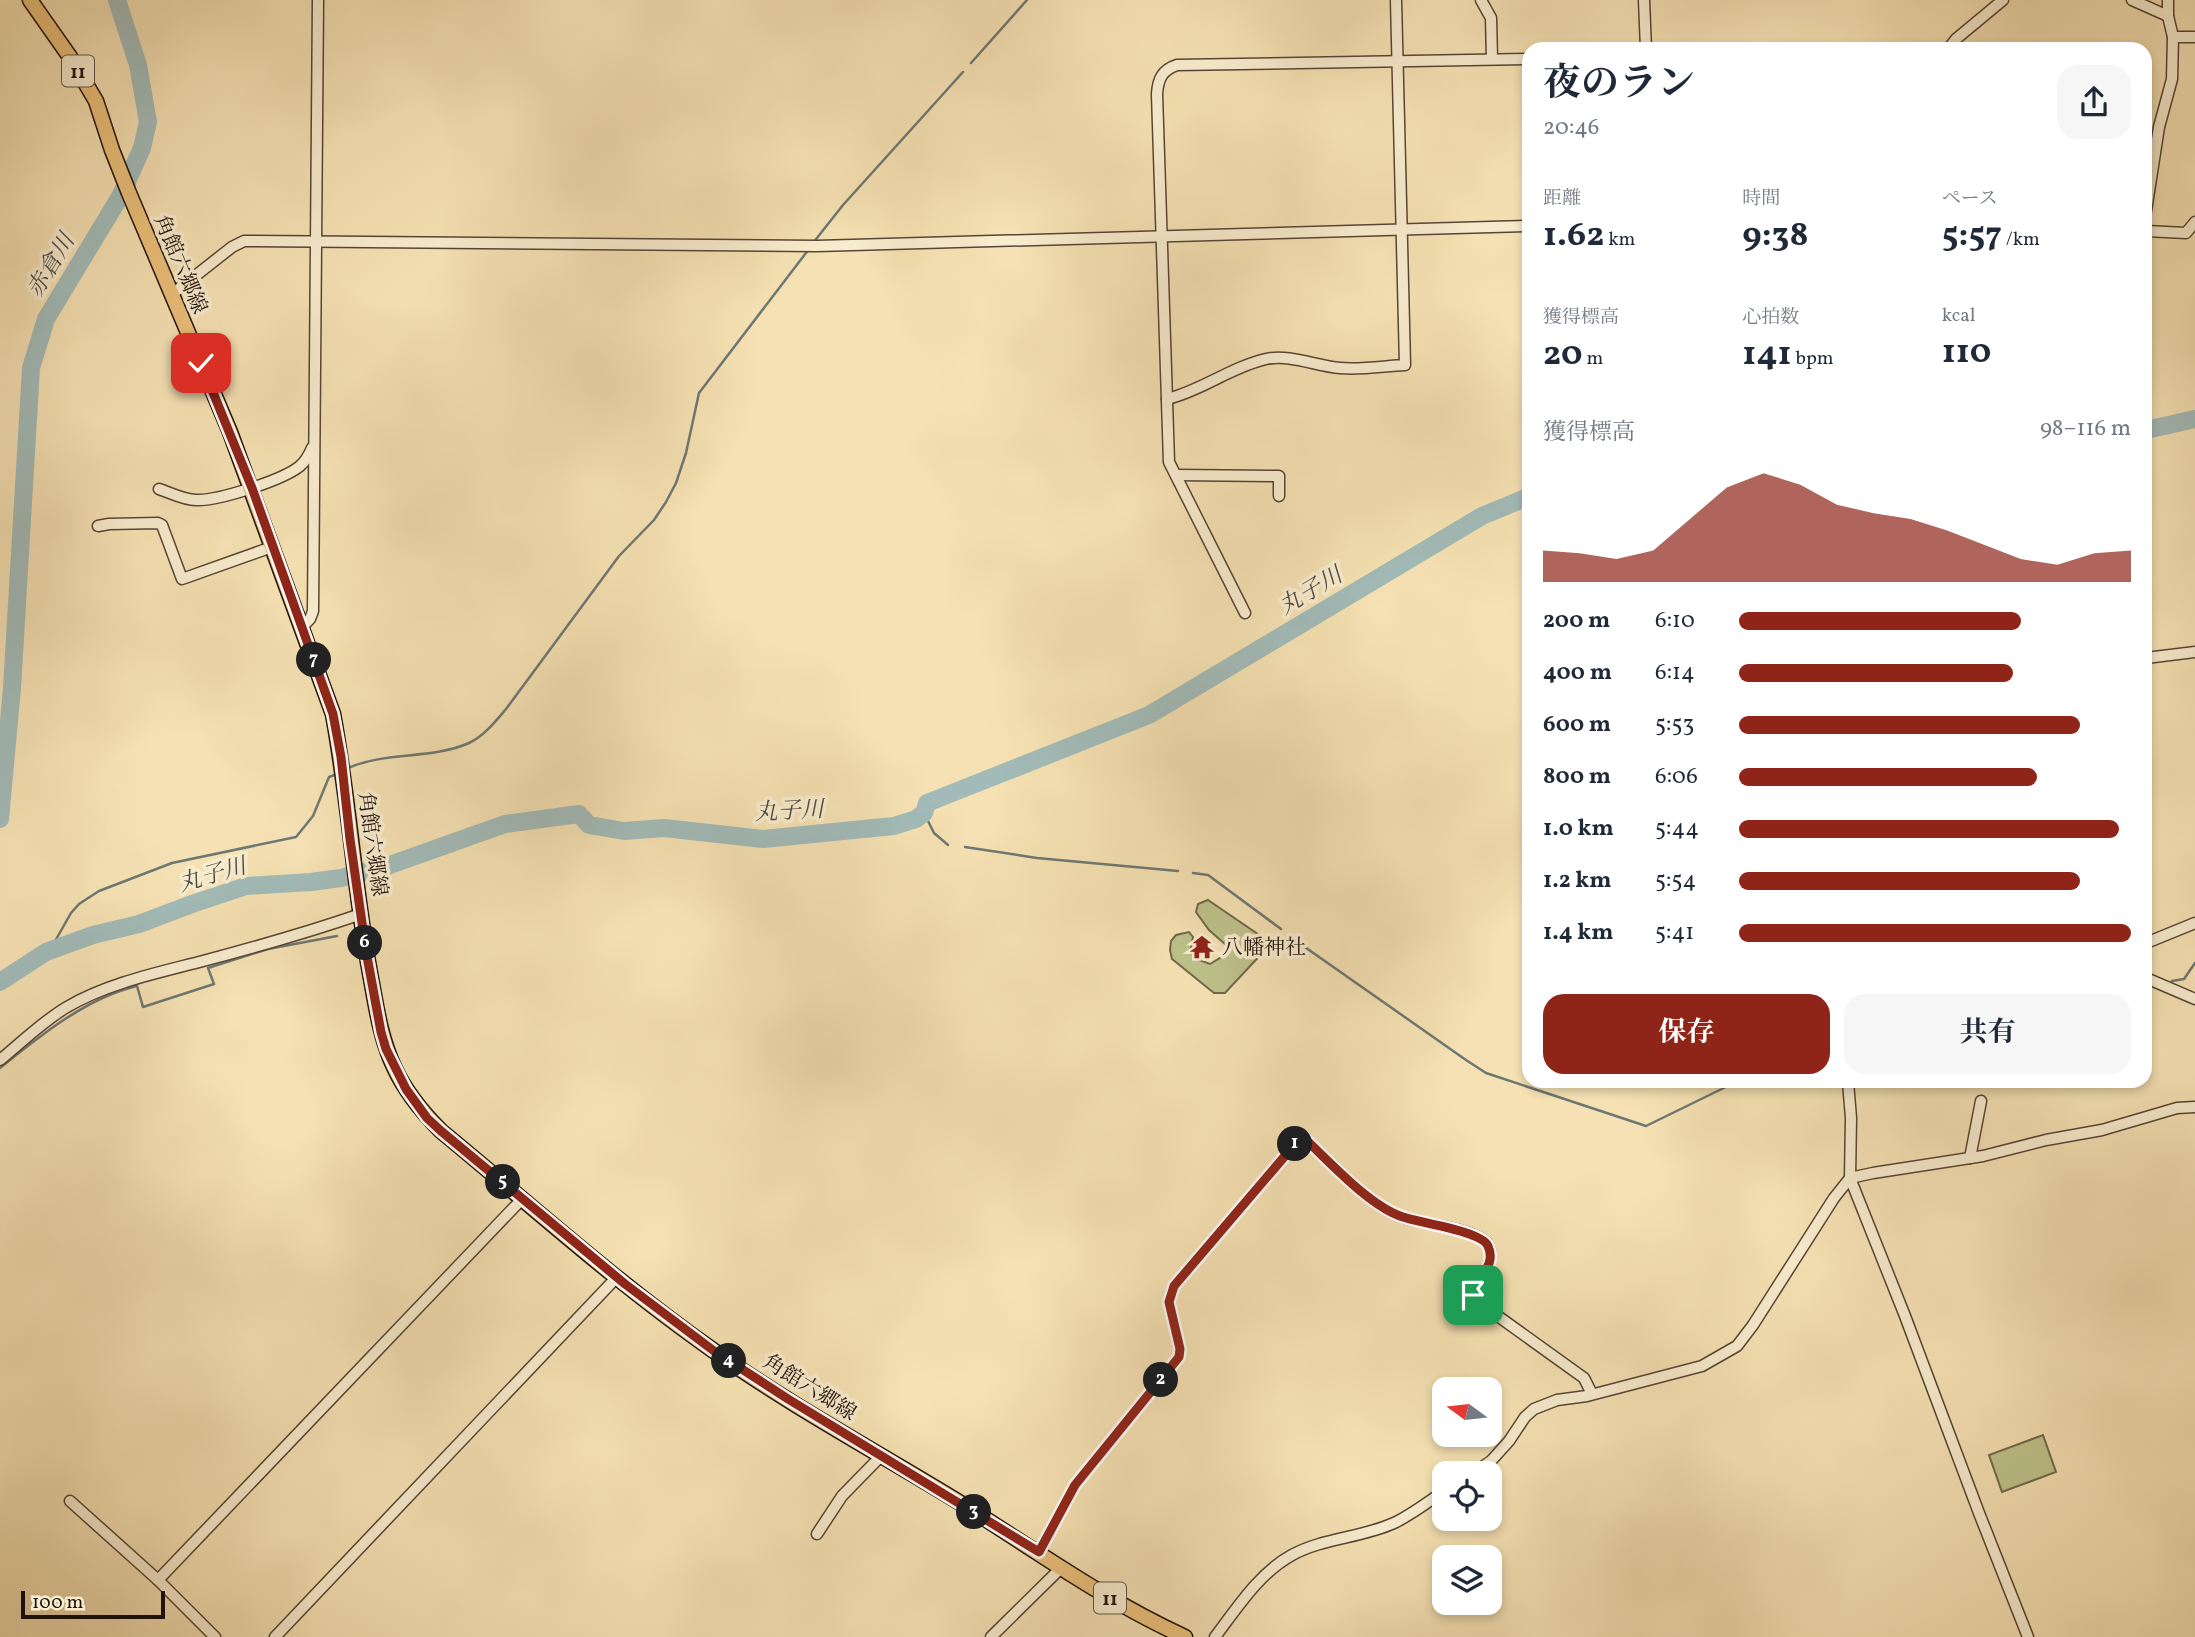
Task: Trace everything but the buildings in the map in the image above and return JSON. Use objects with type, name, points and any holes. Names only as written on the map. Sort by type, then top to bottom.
[{"type":"main road","name":"角館六郷線","points":[[30,0],[70,57],[96,101],[129,193],[230,432],[303,626],[333,714],[361,915],[381,1032],[394,1067],[406,1089],[427,1118],[617,1277],[714,1351],[1124,1607],[1181,1636]]},
{"type":"street","points":[[303,626],[313,611],[318,0]]},
{"type":"street","points":[[1167,399],[1184,395],[1265,359],[1278,358],[1344,369],[1405,365],[1396,0]]},
{"type":"street","points":[[1481,0],[1492,18],[1492,59]]},
{"type":"street","points":[[1644,0],[1646,42]]},
{"type":"street","points":[[1954,42],[2003,0]]},
{"type":"street","points":[[2132,0],[2168,16]]},
{"type":"street","points":[[2152,172],[2159,127],[2172,79],[2173,37],[2168,16],[2168,0]]},
{"type":"street","points":[[2173,37],[2195,37]]},
{"type":"street","points":[[1245,613],[1169,462],[1157,94],[1160,78],[1177,65],[1522,59]]},
{"type":"street","points":[[2152,231],[2186,233],[2195,222]]},
{"type":"street","points":[[171,295],[232,247],[244,241],[817,246],[1522,226]]},
{"type":"street","points":[[159,489],[195,501],[209,500],[252,488],[300,466],[313,445]]},
{"type":"street","points":[[1176,475],[1279,476],[1279,496]]},
{"type":"street","points":[[98,526],[162,525],[182,579],[272,547]]},
{"type":"street","points":[[2152,657],[2195,652]]},
{"type":"street","points":[[0,1059],[46,1021],[89,995],[138,978],[306,933],[361,915]]},
{"type":"street","points":[[2152,941],[2195,923]]},
{"type":"street","points":[[2152,981],[2195,999]]},
{"type":"street","points":[[1848,1088],[1850,1178],[2028,1637]]},
{"type":"street","points":[[1970,1158],[1981,1101]]},
{"type":"street","points":[[1491,1461],[1534,1409],[1558,1400],[1702,1366],[1737,1346],[1754,1325],[1834,1198],[1850,1178],[1873,1172],[1970,1158],[2102,1130],[2177,1108],[2195,1107]]},
{"type":"street","points":[[1039,1552],[1075,1485],[1179,1357],[1180,1349],[1169,1302],[1174,1286],[1302,1136],[1384,1209],[1420,1222],[1479,1236],[1487,1242],[1490,1264],[1474,1287],[1474,1299],[1584,1378],[1592,1394]]},
{"type":"street","points":[[158,1580],[523,1198]]},
{"type":"street","points":[[275,1637],[617,1277]]},
{"type":"street","points":[[817,1534],[842,1496],[882,1455]]},
{"type":"street","points":[[1215,1637],[1265,1575],[1290,1556],[1310,1547],[1395,1523],[1432,1499]]},
{"type":"street","points":[[70,1501],[158,1580],[215,1637]]},
{"type":"street","points":[[991,1637],[1062,1567]]},
{"type":"green space","points":[[1208,900],[1268,941],[1267,948],[1225,993],[1214,993],[1172,959],[1170,950],[1171,941],[1176,935],[1189,932],[1193,937],[1191,948],[1199,960],[1210,964],[1223,956],[1226,945],[1209,930],[1196,912],[1198,904]]},
{"type":"green space","points":[[2043,1435],[2056,1472],[2002,1492],[1989,1455]]},
{"type":"waterway","name":"赤倉川","points":[[0,819],[12,688],[31,368],[46,319],[121,195],[142,148],[148,122],[138,65],[117,0]]},
{"type":"waterway","points":[[971,63],[1027,0]]},
{"type":"waterway","points":[[813,243],[843,205],[963,72]]},
{"type":"waterway","points":[[346,769],[376,760],[454,748],[474,740],[493,724],[619,556],[654,520],[666,502],[686,453],[699,393],[809,249]]},
{"type":"waterway","name":"丸子川","points":[[2152,429],[2195,419]]},
{"type":"waterway","name":"丸子川","points":[[0,982],[46,952],[93,935],[139,924],[246,886],[341,878],[387,866],[505,824],[579,814],[589,825],[624,831],[664,828],[763,839],[894,826],[916,819],[924,813],[927,803],[1149,715],[1482,516],[1522,499]]},
{"type":"waterway","points":[[50,950],[71,913],[79,904],[99,891],[172,863],[296,837],[313,816],[329,777],[337,774]]},
{"type":"waterway","points":[[924,813],[934,833],[948,845]]},
{"type":"waterway","points":[[965,847],[1037,858],[1178,871]]},
{"type":"waterway","points":[[1193,873],[1208,875],[1281,929]]},
{"type":"waterway","points":[[0,1068],[64,1020],[100,999],[137,986],[143,1007],[214,984],[208,968],[268,949],[337,936]]},
{"type":"waterway","points":[[1292,938],[1486,1073],[1522,1085]]},
{"type":"waterway","points":[[2172,981],[2184,979],[2195,963]]},
{"type":"waterway","points":[[1531,1088],[1646,1126],[1724,1088]]},
{"type":"place","name":"八幡神社","points":[[1202,947]]},
{"type":"route","points":[[201,363],[252,488],[333,714],[366,951],[381,1032],[394,1067],[427,1118],[441,1131],[625,1284],[714,1351],[1039,1552],[1075,1485],[1179,1357],[1178,1338],[1169,1302],[1174,1286],[1302,1136],[1384,1209],[1420,1222],[1479,1236],[1487,1242],[1490,1264],[1474,1287],[1473,1295]]}]
